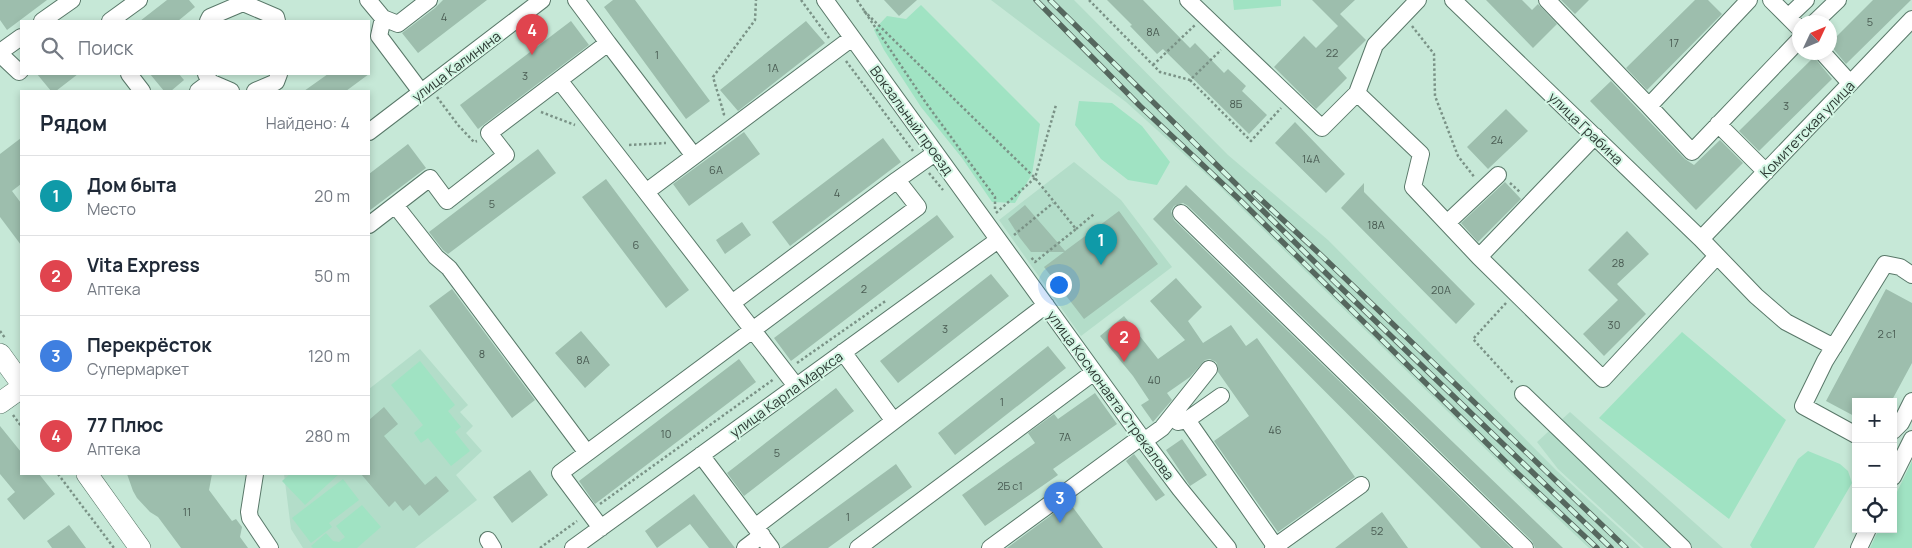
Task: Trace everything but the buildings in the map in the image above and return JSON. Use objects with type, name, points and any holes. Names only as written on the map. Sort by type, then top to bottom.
[{"type":"main road","points":[[0,354],[20,383]]},
{"type":"main road","points":[[5,407],[20,389]]},
{"type":"main road","points":[[88,475],[140,548]]},
{"type":"street","points":[[43,20],[72,0]]},
{"type":"street","points":[[111,20],[139,0]]},
{"type":"street","points":[[368,0],[383,18],[398,24],[429,0]]},
{"type":"street","name":"улица Калинина","points":[[370,131],[428,93],[542,0]]},
{"type":"street","points":[[576,0],[694,156]]},
{"type":"street","name":"Вокзальный проезд","points":[[825,0],[998,240]]},
{"type":"street","points":[[1188,0],[1322,128],[1357,93],[1375,45],[1418,0]]},
{"type":"street","name":"улица Грабина","points":[[1454,0],[1786,322],[1834,347]]},
{"type":"street","points":[[1547,0],[1692,152],[1792,47]]},
{"type":"street","points":[[1649,106],[1749,0]]},
{"type":"street","points":[[1771,0],[1792,21]]},
{"type":"street","points":[[1798,15],[1806,0]]},
{"type":"street","points":[[1822,15],[1838,0]]},
{"type":"street","points":[[208,20],[217,6],[243,3],[276,17],[278,20]]},
{"type":"street","points":[[383,18],[379,36],[428,93]]},
{"type":"street","name":"Комитетская улица","points":[[1701,239],[1912,18]]},
{"type":"street","points":[[20,38],[0,53],[18,72],[20,71]]},
{"type":"street","points":[[646,192],[852,38]]},
{"type":"street","points":[[370,224],[430,178],[447,201],[506,155],[489,133],[608,43]]},
{"type":"street","points":[[1829,60],[1850,83]]},
{"type":"street","points":[[130,75],[141,90]]},
{"type":"street","points":[[559,80],[796,386]]},
{"type":"street","points":[[205,82],[228,90]]},
{"type":"street","points":[[257,90],[279,82]]},
{"type":"street","points":[[1357,93],[1421,154],[1413,187],[1479,256],[1603,379],[1717,256]]},
{"type":"street","points":[[1718,124],[1766,172]]},
{"type":"street","points":[[1479,256],[1595,136]]},
{"type":"street","points":[[732,303],[935,153]]},
{"type":"street","points":[[1447,223],[1498,176]]},
{"type":"street","points":[[601,528],[560,473],[918,207],[897,180]]},
{"type":"street","points":[[395,205],[436,257],[449,268],[587,453]]},
{"type":"street","points":[[1182,213],[1525,548]]},
{"type":"street","name":"улица Космонавта Стрекалова","points":[[998,240],[1222,546]]},
{"type":"street","name":"улица Карла Маркса","points":[[573,548],[998,240]]},
{"type":"street","points":[[1852,433],[1803,406],[1825,361],[1885,264],[1900,267],[1912,275]]},
{"type":"street","points":[[745,548],[762,537],[893,420],[1046,305]]},
{"type":"street","points":[[843,352],[893,420]]},
{"type":"street","points":[[1162,428],[1209,369]]},
{"type":"street","points":[[858,548],[1094,372]]},
{"type":"street","points":[[1523,394],[1683,548]]},
{"type":"street","points":[[990,548],[1143,439],[1162,428],[1187,420],[1221,396]]},
{"type":"street","points":[[1897,426],[1912,401]]},
{"type":"street","points":[[1187,420],[1274,547],[1362,485]]},
{"type":"street","points":[[1897,470],[1912,439]]},
{"type":"street","points":[[701,455],[762,537]]},
{"type":"street","points":[[255,475],[249,512],[250,518],[270,548]]},
{"type":"street","points":[[1859,548],[1866,533]]},
{"type":"path","points":[[800,0],[944,192]]},
{"type":"path","points":[[857,0],[926,103],[995,197],[995,214],[1035,178],[1056,105]]},
{"type":"path","points":[[1089,0],[1160,72],[1190,80],[1251,141],[1290,98]]},
{"type":"path","points":[[864,11],[1035,178],[1076,229]]},
{"type":"path","points":[[1153,65],[1204,16]]},
{"type":"path","points":[[1404,16],[1434,54],[1435,96],[1458,156],[1484,188]]},
{"type":"path","points":[[1190,80],[1231,41]]},
{"type":"path","points":[[428,93],[474,142],[489,133]]},
{"type":"path","points":[[1498,176],[1505,178],[1531,203]]},
{"type":"path","points":[[1014,235],[1054,202]]},
{"type":"path","points":[[1035,262],[1094,214]]},
{"type":"path","points":[[1516,292],[1473,339],[1523,394]]},
{"type":"path","points":[[540,548],[895,295]]},
{"type":"path","points":[[5,407],[20,425]]},
{"type":"path","points":[[59,475],[114,548]]},
{"type":"shaded area","points":[[991,0],[1074,0],[1228,155],[1328,240],[1556,470],[1641,548],[1589,548],[1513,476],[1218,185],[1126,102]]},
{"type":"shaded area","points":[[1233,0],[1281,0],[1281,6],[1234,10]]},
{"type":"shaded area","points":[[921,5],[1040,124],[1032,174],[1015,203],[992,202],[962,158],[921,107],[884,50],[874,30],[887,16],[906,19]]},
{"type":"shaded area","points":[[1079,101],[1112,103],[1142,126],[1170,162],[1157,185],[1128,180],[1101,159],[1075,125]]},
{"type":"shaded area","points":[[1074,162],[1121,200],[1172,267],[1081,336],[999,220]]},
{"type":"shaded area","points":[[1682,332],[1786,420],[1729,519],[1599,418]]},
{"type":"shaded area","points":[[420,349],[468,405],[460,412],[473,426],[466,433],[482,451],[456,475],[477,500],[415,548],[303,548],[291,529],[284,475],[370,475],[370,388]]},
{"type":"shaded area","points":[[420,361],[455,405],[448,411],[461,427],[455,432],[470,451],[451,466],[428,438],[421,443],[414,433],[423,425],[391,385]]},
{"type":"shaded area","points":[[1570,412],[1723,548],[1644,548],[1558,469],[1537,442]]},
{"type":"shaded area","points":[[1808,451],[1840,464],[1848,471],[1852,483],[1814,548],[1752,548],[1750,545],[1798,459]]},
{"type":"shaded area","points":[[1912,461],[1912,548],[1870,548],[1877,533],[1897,533],[1897,492]]},
{"type":"shaded area","points":[[289,475],[338,475],[305,505],[282,481]]},
{"type":"shaded area","points":[[343,479],[359,500],[329,523],[332,527],[311,543],[292,518]]},
{"type":"shaded area","points":[[362,505],[381,527],[357,548],[313,548],[311,546],[326,533],[333,541],[339,542],[345,537],[336,526]]},
{"type":"railway","points":[[1036,0],[1140,106],[1241,201],[1514,470],[1597,548]]},
{"type":"railway","points":[[1050,0],[1335,282],[1611,548]]},
{"type":"railway","points":[[1254,193],[1626,548]]},
{"type":"place","name":"77 Плюс","points":[[532,55]]},
{"type":"place","name":"Дом быта","points":[[1101,265]]},
{"type":"place","name":"Vita Express","points":[[1124,362]]},
{"type":"place","name":"Перекрёсток","points":[[1060,523]]}]
